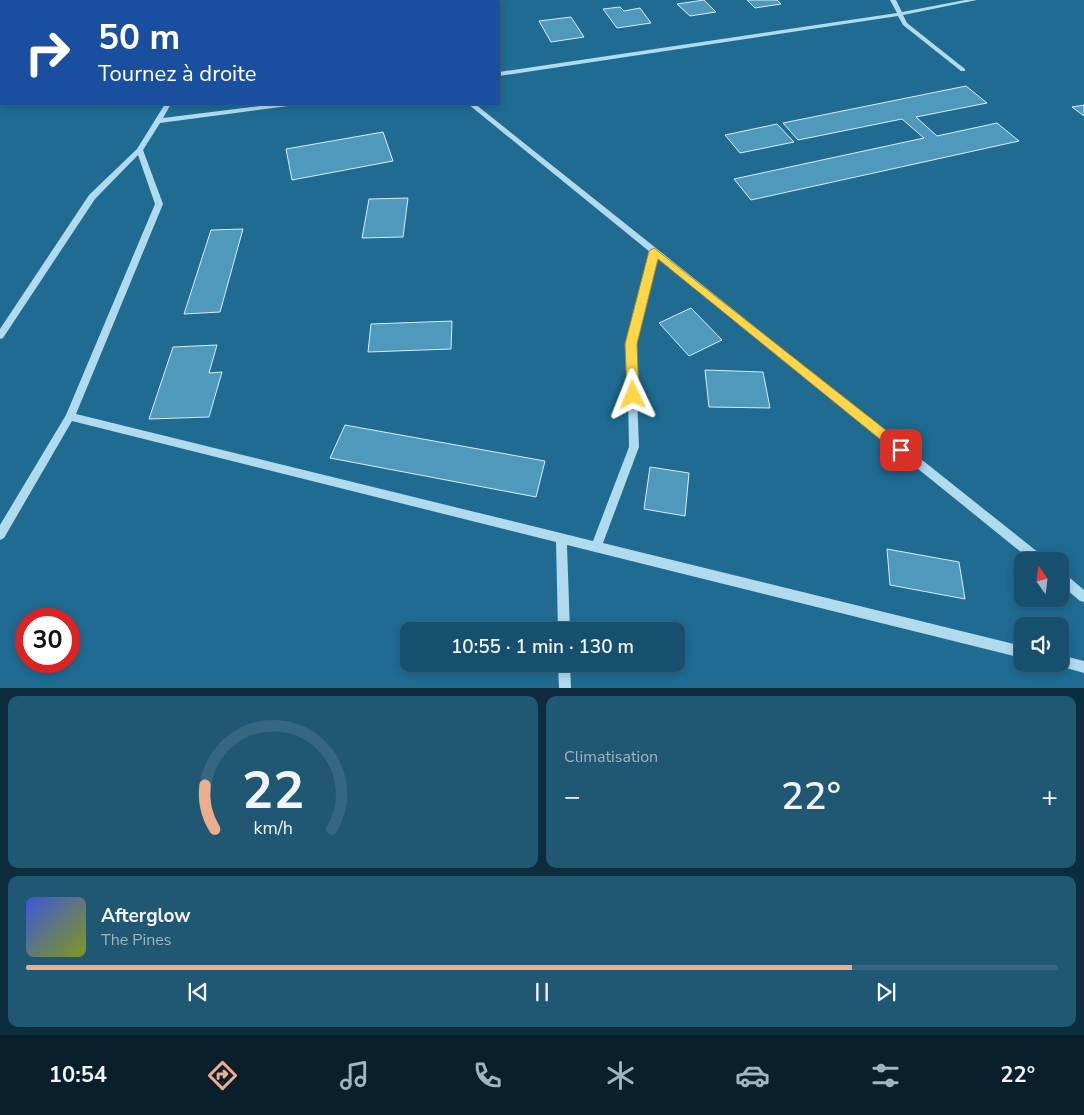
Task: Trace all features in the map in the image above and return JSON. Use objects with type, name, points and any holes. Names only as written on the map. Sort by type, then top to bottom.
[{"type":"street","points":[[893,0],[905,24],[963,70]]},
{"type":"street","points":[[500,74],[899,14],[974,0]]},
{"type":"street","points":[[0,336],[92,197],[140,150],[167,105]]},
{"type":"street","points":[[157,121],[280,105]]},
{"type":"street","points":[[472,105],[1029,552]]},
{"type":"street","points":[[0,535],[70,417],[159,204],[140,150]]},
{"type":"street","points":[[596,546],[634,447],[631,344],[654,251]]},
{"type":"street","points":[[70,417],[1014,650]]},
{"type":"street","points":[[561,538],[564,622]]},
{"type":"street","points":[[1069,584],[1084,596]]},
{"type":"street","points":[[1069,663],[1084,667]]},
{"type":"street","points":[[564,672],[565,688]]},
{"type":"building","points":[[704,0],[716,12],[690,16],[677,4]]},
{"type":"building","points":[[747,0],[777,0],[781,4],[755,8]]},
{"type":"building","points":[[620,7],[624,11],[640,8],[651,23],[617,28],[603,9]]},
{"type":"building","points":[[571,17],[584,37],[551,42],[539,21]]},
{"type":"building","points":[[966,86],[987,103],[916,117],[937,136],[997,123],[1019,141],[751,200],[734,179],[924,138],[902,119],[798,140],[783,123]]},
{"type":"building","points":[[1084,105],[1084,116],[1072,107]]},
{"type":"building","points":[[777,124],[794,142],[740,153],[725,135]]},
{"type":"building","points":[[383,132],[393,161],[292,180],[286,149]]},
{"type":"building","points":[[408,198],[403,237],[362,238],[369,199]]},
{"type":"building","points":[[243,229],[220,312],[184,314],[211,230]]},
{"type":"building","points":[[691,308],[722,340],[689,356],[659,323]]},
{"type":"building","points":[[452,321],[451,349],[368,352],[371,324]]},
{"type":"building","points":[[217,345],[209,373],[222,372],[209,417],[149,419],[173,347]]},
{"type":"building","points":[[705,370],[763,372],[770,408],[709,407]]},
{"type":"building","points":[[345,425],[545,461],[536,497],[330,458]]},
{"type":"building","points":[[650,467],[689,473],[685,516],[644,509]]},
{"type":"building","points":[[887,549],[959,562],[965,599],[890,585]]},
{"type":"route","points":[[633,395],[631,344],[654,251],[901,450]]}]
